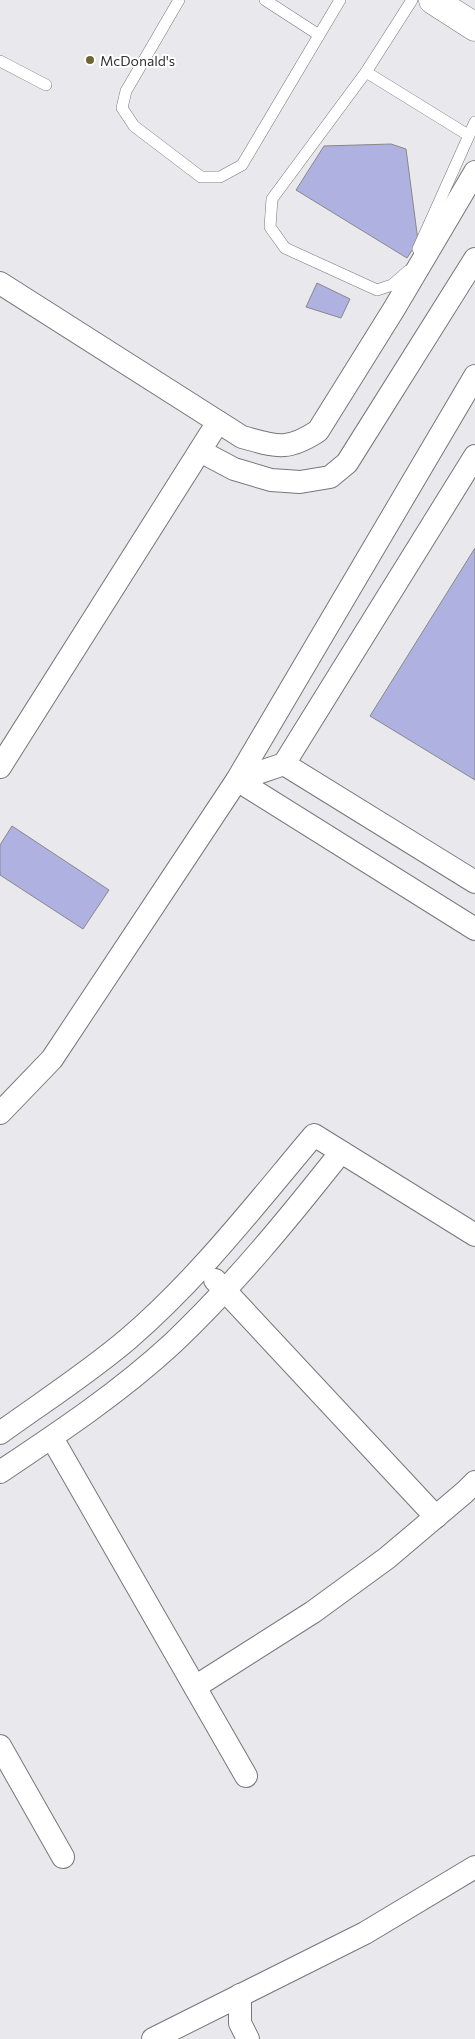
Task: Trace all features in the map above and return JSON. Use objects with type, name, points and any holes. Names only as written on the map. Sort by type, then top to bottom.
[{"type":"main road","points":[[433,0],[475,27]]},
{"type":"street","points":[[0,283],[242,437],[279,447],[302,441],[318,431],[394,309],[475,172]]},
{"type":"street","points":[[200,451],[234,469],[271,480],[300,482],[330,477],[347,463],[475,259]]},
{"type":"street","points":[[0,1113],[52,1059],[236,780],[475,376]]},
{"type":"street","points":[[0,767],[218,422]]},
{"type":"street","points":[[236,780],[284,764],[475,456]]},
{"type":"street","points":[[284,764],[475,882]]},
{"type":"street","points":[[236,780],[475,929]]},
{"type":"street","points":[[0,1433],[128,1339],[185,1285],[314,1136],[475,1234]]},
{"type":"street","points":[[0,1472],[52,1438],[118,1390],[166,1349],[276,1235],[341,1152]]},
{"type":"street","points":[[201,1267],[225,1290],[436,1517]]},
{"type":"street","points":[[52,1438],[246,1776]]},
{"type":"street","points":[[195,1687],[314,1612],[387,1558],[475,1482]]},
{"type":"street","points":[[0,1746],[9,1780],[63,1857]]},
{"type":"street","points":[[153,2039],[365,1934],[475,1867]]},
{"type":"street","points":[[240,1995],[240,2023],[248,2039]]},
{"type":"lane","points":[[179,0],[126,91],[122,108],[134,126],[201,177],[220,177],[242,166],[340,0]]},
{"type":"lane","points":[[265,0],[319,35]]},
{"type":"lane","points":[[412,0],[366,72],[272,199],[270,227],[286,248],[377,290],[392,285],[406,274],[475,122]]},
{"type":"lane","points":[[0,61],[46,85]]},
{"type":"lane","points":[[366,72],[468,135]]},
{"type":"building","points":[[391,144],[406,149],[418,241],[407,258],[296,190],[324,146]]},
{"type":"building","points":[[317,283],[350,299],[341,318],[306,307]]},
{"type":"building","points":[[475,548],[475,780],[370,716]]},
{"type":"building","points":[[12,826],[109,890],[83,929],[0,875],[0,845]]},
{"type":"place","name":"McDonald's","points":[[90,60]]}]
